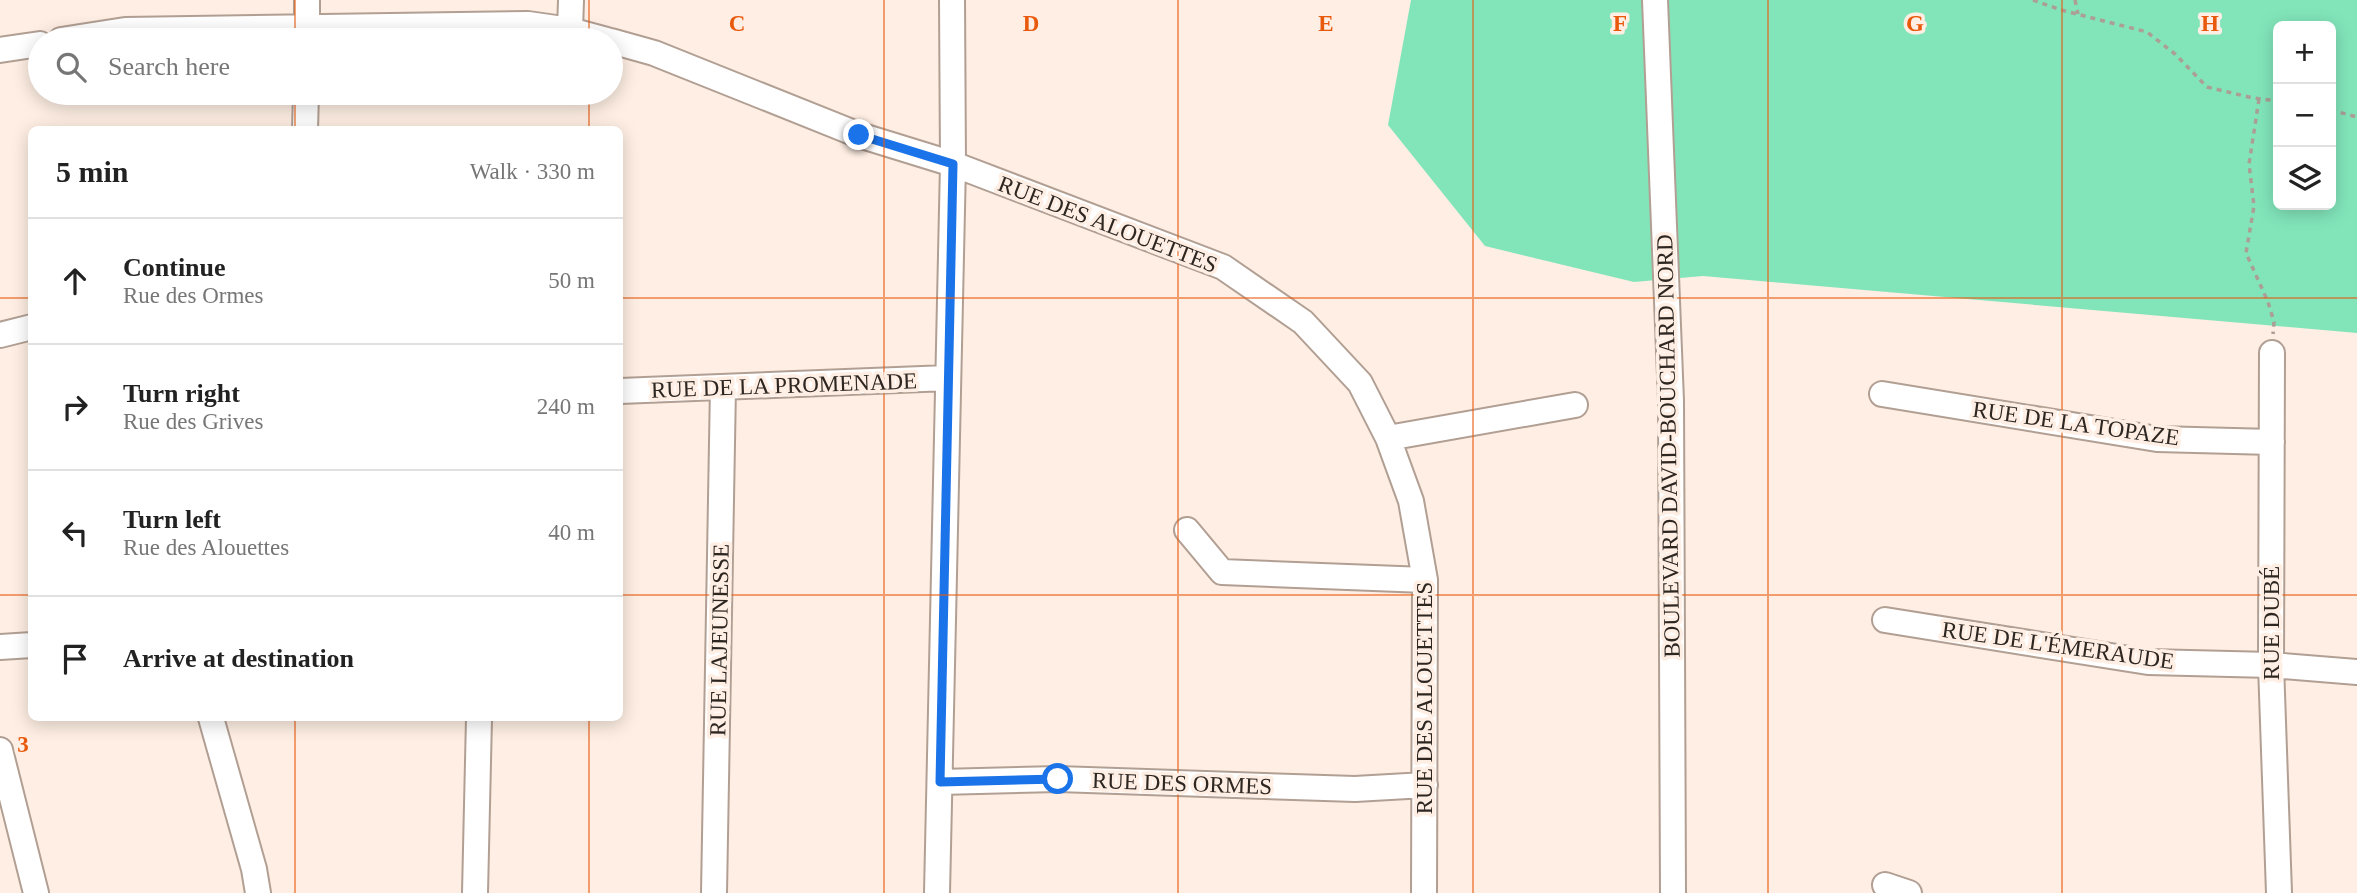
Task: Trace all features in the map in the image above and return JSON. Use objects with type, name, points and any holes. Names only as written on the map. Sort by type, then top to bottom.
[{"type":"street","points":[[307,0],[307,28]]},
{"type":"street","points":[[570,28],[571,0]]},
{"type":"street","points":[[937,893],[953,164],[952,0]]},
{"type":"street","name":"BOULEVARD DAVID-BOUCHARD NORD","points":[[1655,0],[1671,401],[1672,893]]},
{"type":"street","name":"RUE DES ALOUETTES","points":[[440,28],[528,24],[556,28]]},
{"type":"street","name":"RUE DES ALOUETTES","points":[[623,45],[654,53],[859,135],[953,164],[1223,267],[1303,322],[1360,383],[1388,438],[1411,501],[1425,580],[1424,893]]},
{"type":"street","points":[[0,50],[28,46]]},
{"type":"street","points":[[305,126],[306,105]]},
{"type":"street","points":[[0,335],[28,328]]},
{"type":"street","name":"RUE DUBÉ","points":[[2272,353],[2270,665],[2279,893]]},
{"type":"street","name":"RUE DE LA PROMENADE","points":[[623,391],[948,378]]},
{"type":"street","name":"RUE LAJEUNESSE","points":[[714,893],[723,387]]},
{"type":"street","name":"RUE DE LA TOPAZE","points":[[1882,394],[2157,439],[2272,442]]},
{"type":"street","points":[[1388,438],[1575,405]]},
{"type":"street","points":[[1186,530],[1222,572],[1425,580]]},
{"type":"street","name":"RUE DE L'ÉMERAUDE","points":[[1885,620],[2148,662],[2270,665],[2357,672]]},
{"type":"street","points":[[0,646],[28,645]]},
{"type":"street","points":[[212,721],[254,869],[258,893]]},
{"type":"street","points":[[475,893],[479,721]]},
{"type":"street","points":[[0,750],[36,893]]},
{"type":"street","name":"RUE DES ORMES","points":[[940,782],[1058,779],[1355,789],[1424,785]]},
{"type":"street","points":[[1885,885],[1909,893]]},
{"type":"path","points":[[2033,0],[2147,32],[2175,54],[2207,87],[2273,100]]},
{"type":"path","points":[[2076,0],[2078,14]]},
{"type":"path","points":[[2259,99],[2249,164],[2254,206],[2246,253],[2274,322],[2272,353]]},
{"type":"path","points":[[2336,111],[2357,117]]},
{"type":"green space","points":[[1411,0],[2357,0],[2357,333],[1703,276],[1634,282],[1485,246],[1388,125]]},
{"type":"route","points":[[859,135],[953,164],[940,782],[1058,779]]}]
